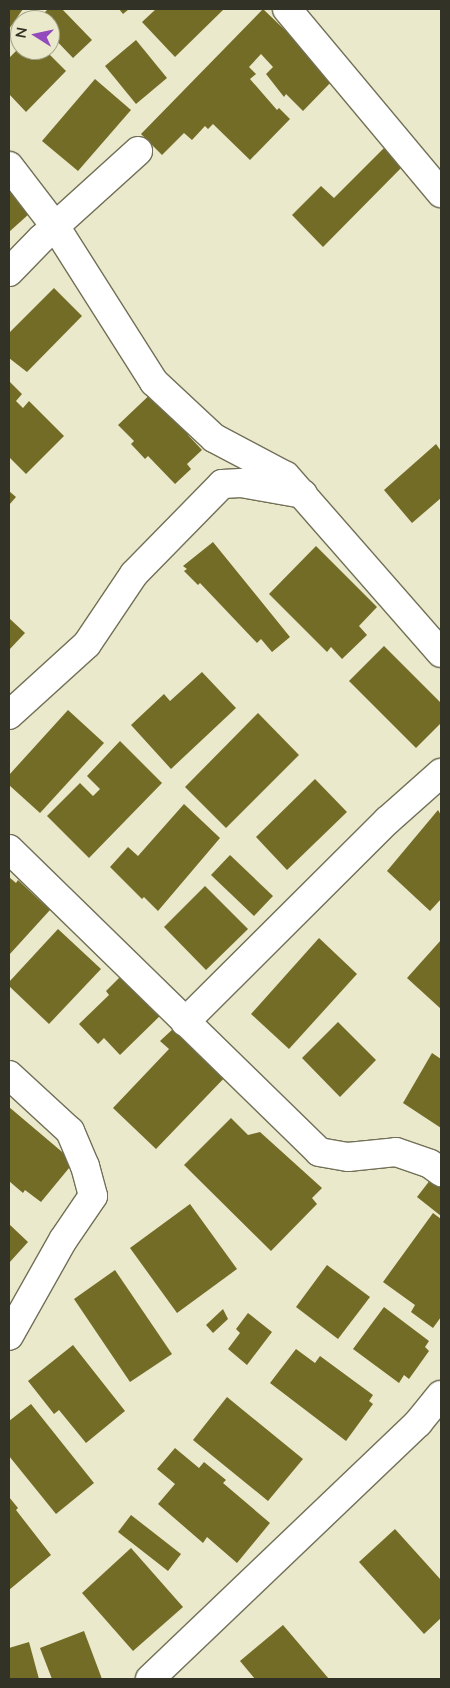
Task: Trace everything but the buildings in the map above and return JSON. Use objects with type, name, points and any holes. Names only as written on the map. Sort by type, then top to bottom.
[{"type":"street","points":[[288,9],[441,193]]},
{"type":"street","points":[[9,272],[55,226],[138,151]]},
{"type":"street","points":[[9,166],[55,226],[154,382],[214,438],[286,476],[437,638]]},
{"type":"street","points":[[9,715],[87,644],[134,574],[222,484],[241,483],[303,494]]},
{"type":"street","points":[[185,1022],[388,820],[441,773]]},
{"type":"street","points":[[9,849],[319,1152],[348,1157],[396,1152],[430,1164],[441,1172]]},
{"type":"street","points":[[9,1075],[70,1130],[86,1166],[93,1196],[63,1240],[9,1336]]},
{"type":"street","points":[[150,1679],[418,1423],[441,1396]]}]
